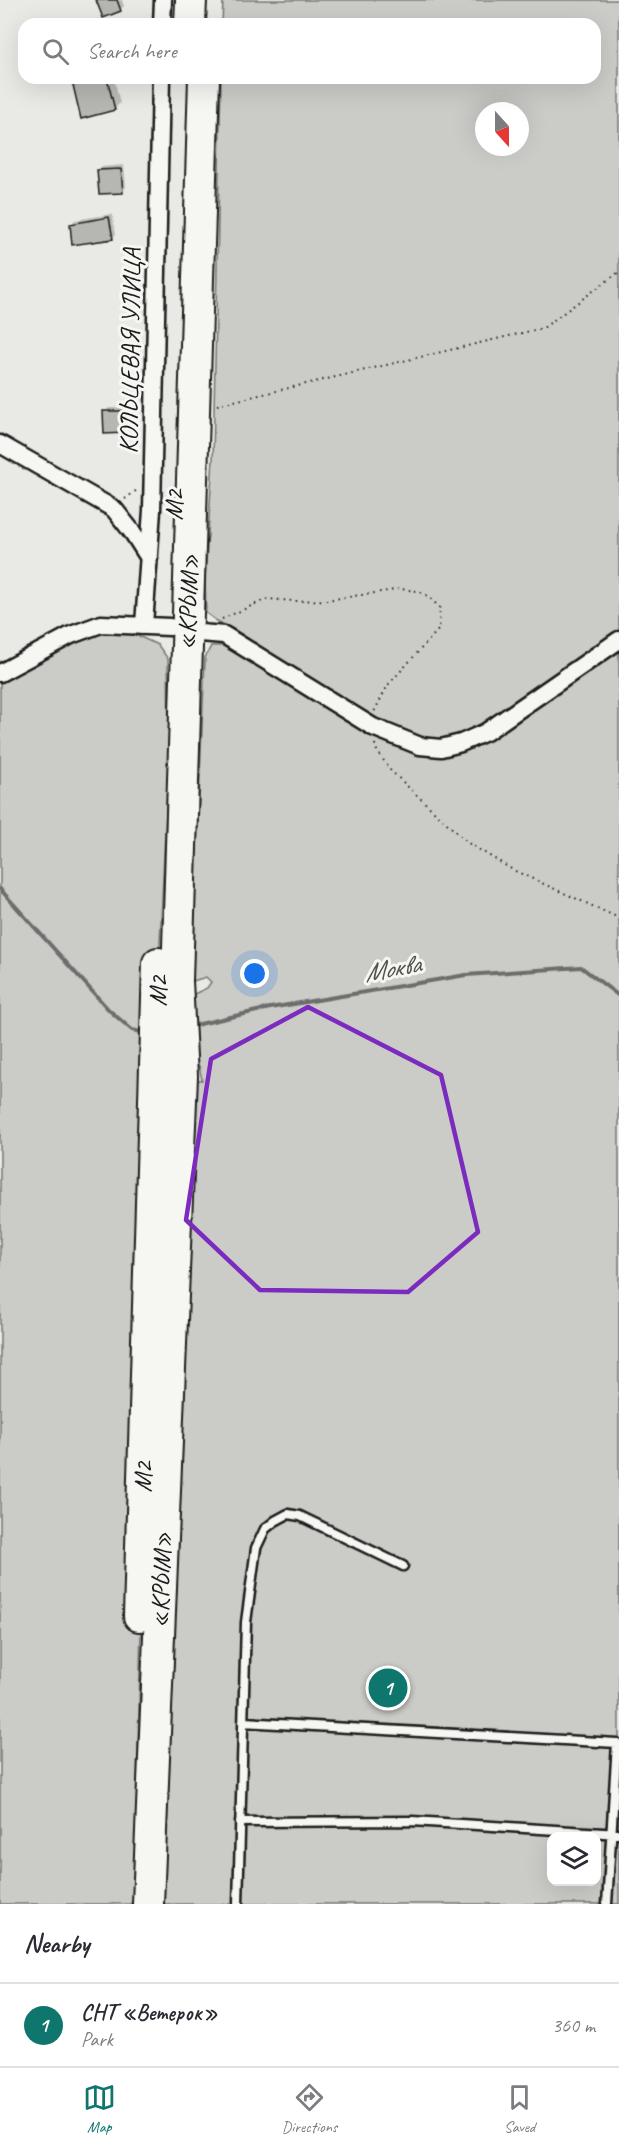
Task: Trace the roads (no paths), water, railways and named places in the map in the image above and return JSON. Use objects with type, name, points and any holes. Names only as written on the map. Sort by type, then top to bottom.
[{"type":"highway","points":[[190,18],[191,0]]},
{"type":"highway","points":[[206,18],[207,0]]},
{"type":"highway","name":"М2","points":[[130,1904],[168,628],[188,84]]},
{"type":"highway","name":"«КРЫМ»","points":[[148,1904],[182,1076],[177,981],[204,84]]},
{"type":"street","points":[[162,18],[163,0]]},
{"type":"street","name":"КОЛЬЦЕВАЯ УЛИЦА","points":[[161,84],[149,558],[168,628]]},
{"type":"street","points":[[0,444],[114,509],[149,558]]},
{"type":"street","points":[[0,673],[71,635],[102,624],[168,628],[224,635],[373,727],[420,746],[441,748],[462,743],[486,732],[619,640]]},
{"type":"lane","points":[[238,1904],[246,1622],[256,1548],[265,1529],[288,1515],[300,1516],[403,1566]]},
{"type":"lane","points":[[243,1722],[617,1743],[615,1834],[607,1904]]},
{"type":"lane","points":[[240,1822],[412,1821],[615,1834]]},
{"type":"waterway","name":"Моква","points":[[0,889],[109,1010],[132,1030],[146,1033]]},
{"type":"waterway","name":"Моква","points":[[191,1026],[270,1008],[466,975],[581,967],[619,996]]},
{"type":"place","name":"СНТ «Ветерок»","points":[[388,1688]]}]
